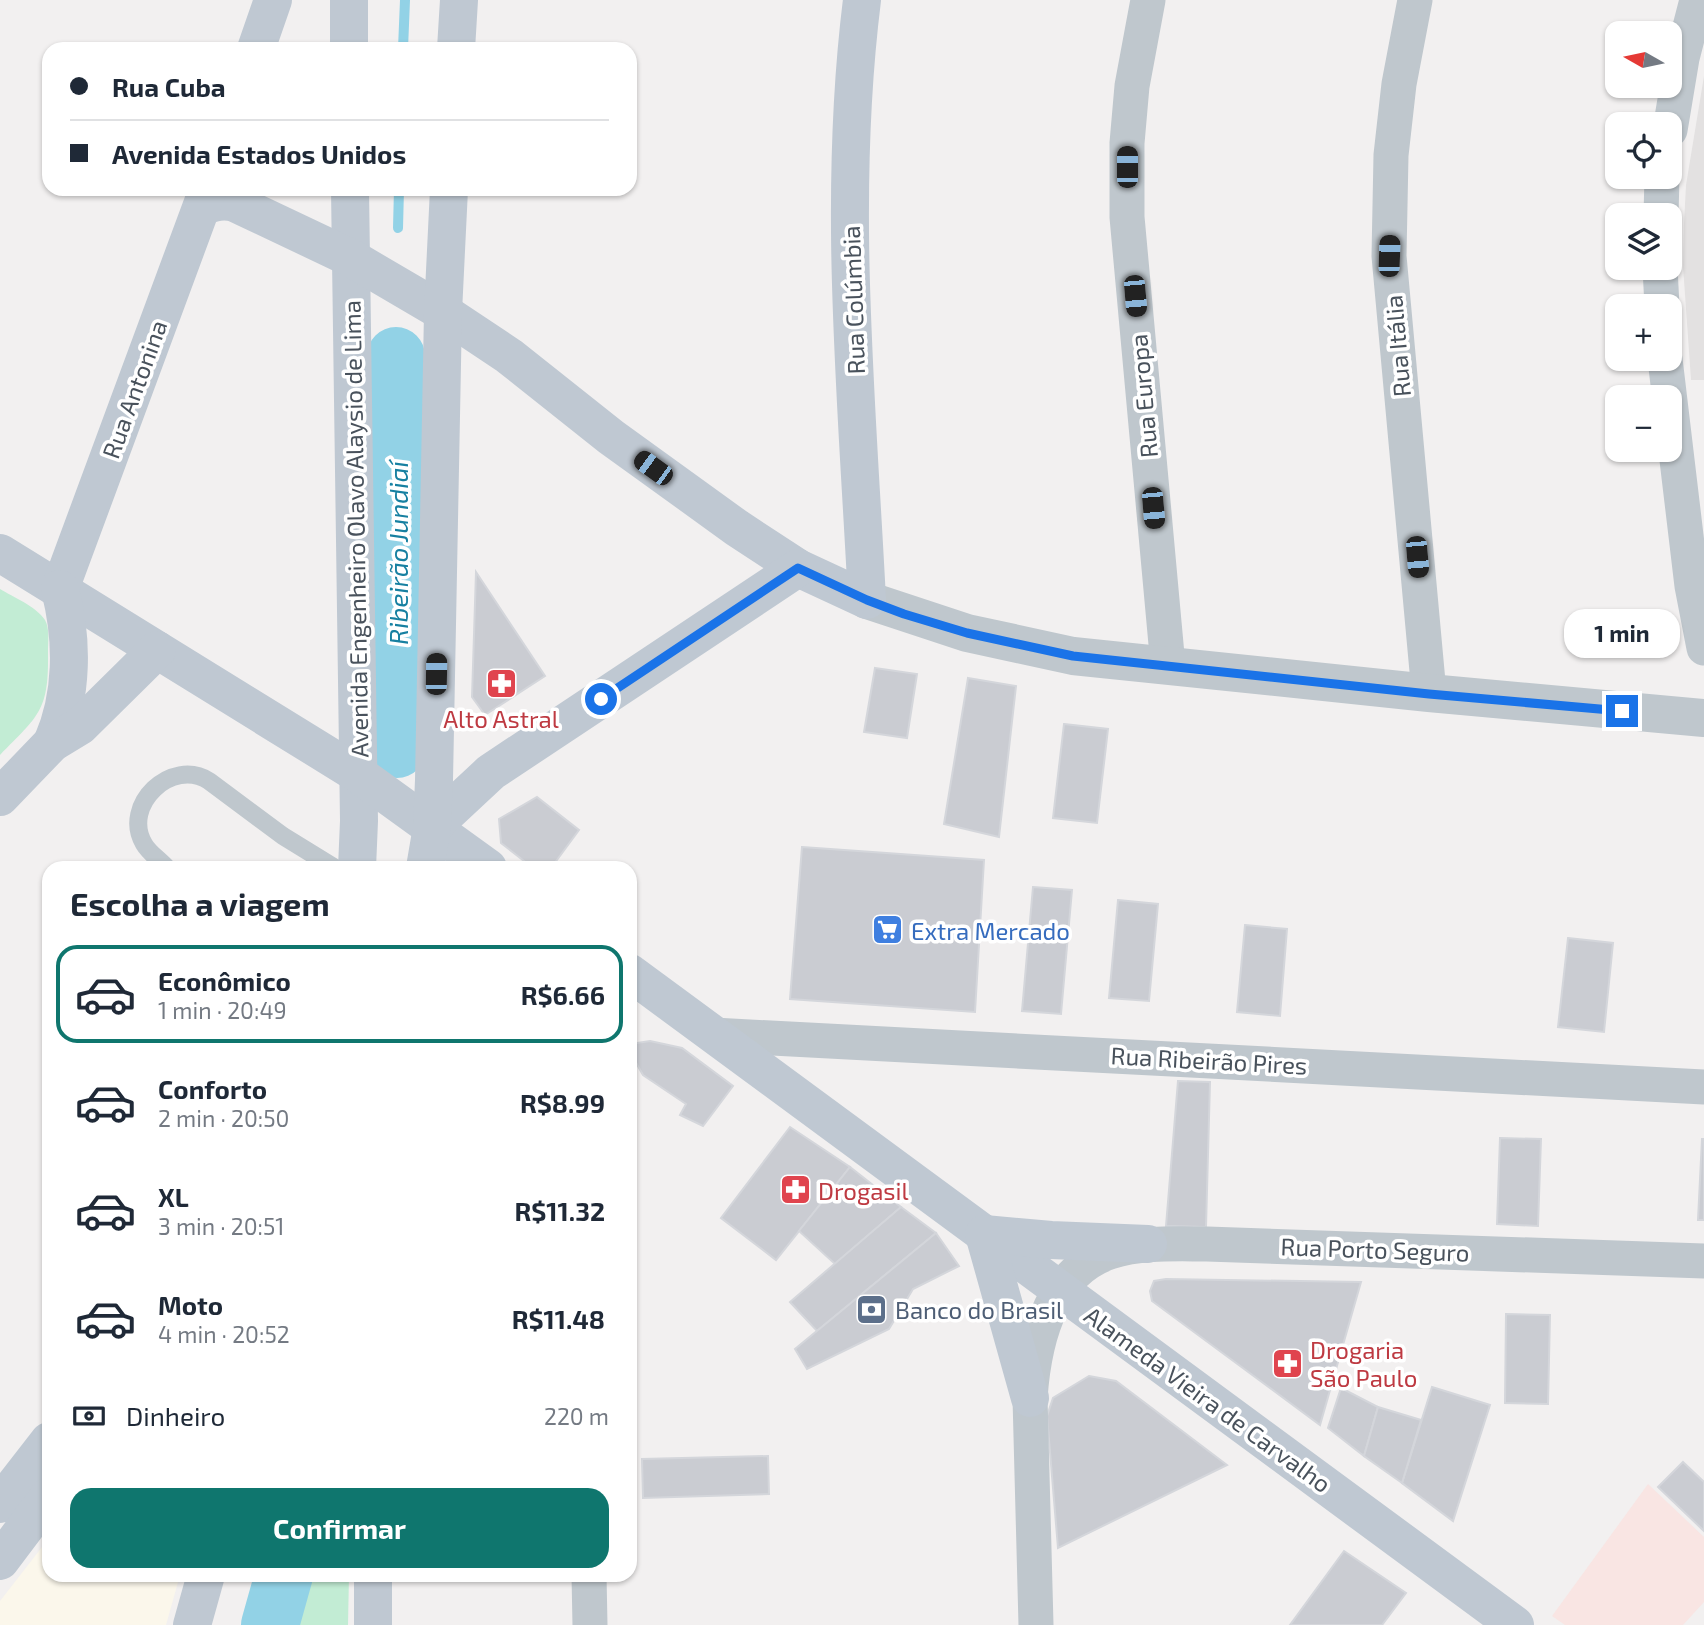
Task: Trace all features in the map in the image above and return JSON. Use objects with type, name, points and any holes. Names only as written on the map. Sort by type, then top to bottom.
[{"type":"main road","points":[[349,0],[349,42]]},
{"type":"main road","points":[[456,42],[459,0]]},
{"type":"main road","name":"Rua Colúmbia","points":[[862,0],[850,114],[850,235],[867,600]]},
{"type":"main road","points":[[258,42],[271,1]]},
{"type":"main road","name":"Avenida Engenheiro Olavo Alaysio de Lima","points":[[350,196],[357,861]]},
{"type":"main road","points":[[426,861],[432,827],[443,312],[450,196]]},
{"type":"main road","points":[[205,198],[213,202],[235,203],[351,258],[443,312],[509,355],[611,437],[737,528],[798,568],[867,600]]},
{"type":"main road","name":"Rua Antonina","points":[[60,589],[205,198]]},
{"type":"main road","points":[[0,553],[358,774],[478,861]]},
{"type":"main road","points":[[432,827],[491,772],[798,568]]},
{"type":"main road","points":[[52,743],[63,714],[69,674],[66,623],[60,589]]},
{"type":"main road","points":[[0,797],[52,743],[80,726],[157,650]]},
{"type":"main road","name":"Alameda Vieira de Carvalho","points":[[637,978],[1516,1625]]},
{"type":"main road","points":[[1030,1398],[984,1234],[1148,1244]]},
{"type":"main road","points":[[0,1504],[42,1450]]},
{"type":"main road","points":[[0,1560],[42,1505]]},
{"type":"main road","points":[[192,1625],[204,1582]]},
{"type":"main road","points":[[373,1582],[373,1625]]},
{"type":"street","name":"Rua Europa","points":[[1147,0],[1130,109],[1127,216],[1168,666]]},
{"type":"street","name":"Rua Itália","points":[[1415,0],[1399,84],[1391,155],[1389,256],[1429,694]]},
{"type":"street","points":[[1673,112],[1682,58],[1698,0]]},
{"type":"street","points":[[1666,371],[1692,586],[1704,648]]},
{"type":"street","points":[[867,600],[967,633],[1073,656],[1429,694],[1704,718]]},
{"type":"street","name":"Rua Ribeirão Pires","points":[[713,1035],[1704,1087]]},
{"type":"street","name":"Rua Porto Seguro","points":[[1036,1625],[1030,1398],[1032,1369],[1038,1340],[1060,1290],[1083,1264],[1111,1252],[1148,1244],[1704,1261]]},
{"type":"street","points":[[589,1582],[590,1625]]},
{"type":"lane","points":[[160,861],[144,844],[138,819],[152,790],[162,782],[190,773],[200,775],[284,836],[324,861]]},
{"type":"shaded area","points":[[1704,76],[1704,380],[1691,380],[1683,266],[1684,224],[1686,185]]},
{"type":"shaded area","points":[[1648,1484],[1704,1537],[1704,1602],[1683,1625],[1565,1625],[1552,1616]]},
{"type":"shaded area","points":[[42,1547],[42,1582],[178,1582],[166,1625],[0,1625],[0,1601]]},
{"type":"green space","points":[[0,589],[30,606],[45,620],[48,672],[44,700],[39,711],[0,755]]},
{"type":"green space","points":[[297,1582],[349,1582],[348,1625],[285,1625]]},
{"type":"building","points":[[476,572],[545,676],[485,715],[472,697]]},
{"type":"building","points":[[875,668],[917,674],[907,738],[864,732]]},
{"type":"building","points":[[968,678],[1016,686],[999,837],[944,824]]},
{"type":"building","points":[[1064,724],[1108,729],[1097,823],[1053,818]]},
{"type":"building","points":[[537,797],[579,830],[556,861],[524,861],[501,843],[499,819]]},
{"type":"building","name":"Extra Mercado","points":[[802,847],[984,860],[975,1012],[790,999]]},
{"type":"building","points":[[1033,887],[1072,890],[1061,1014],[1022,1011]]},
{"type":"building","points":[[1118,900],[1158,904],[1149,1001],[1109,998]]},
{"type":"building","points":[[1245,925],[1287,929],[1280,1016],[1237,1012]]},
{"type":"building","points":[[1568,938],[1613,943],[1604,1032],[1558,1027]]},
{"type":"building","points":[[650,1041],[682,1048],[733,1086],[703,1126],[680,1115],[686,1104],[643,1075],[637,1064],[637,1043]]},
{"type":"building","points":[[1178,1081],[1210,1082],[1206,1227],[1166,1226]]},
{"type":"building","points":[[790,1127],[850,1167],[776,1260],[721,1218]]},
{"type":"building","points":[[1500,1138],[1541,1139],[1538,1226],[1497,1224]]},
{"type":"building","points":[[1702,1139],[1704,1220],[1698,1220]]},
{"type":"building","points":[[850,1167],[901,1207],[835,1264],[799,1231]]},
{"type":"building","points":[[901,1207],[936,1233],[817,1331],[790,1302]]},
{"type":"building","name":"Banco do Brasil","points":[[936,1233],[959,1266],[913,1289],[889,1329],[807,1369],[795,1349]]},
{"type":"building","name":"Drogaria São Paulo","points":[[1154,1281],[1361,1282],[1320,1425],[1152,1301],[1150,1291]]},
{"type":"building","points":[[1506,1314],[1550,1315],[1548,1404],[1505,1403]]},
{"type":"building","points":[[1089,1376],[1116,1381],[1227,1465],[1058,1548],[1047,1416],[1053,1398]]},
{"type":"building","points":[[1432,1387],[1490,1405],[1453,1521],[1402,1483]]},
{"type":"building","points":[[1341,1388],[1378,1407],[1364,1456],[1328,1428]]},
{"type":"building","points":[[1378,1407],[1421,1420],[1402,1483],[1364,1456]]},
{"type":"building","points":[[768,1456],[769,1494],[643,1498],[642,1459]]},
{"type":"building","points":[[1683,1462],[1704,1482],[1704,1531],[1658,1487]]},
{"type":"building","points":[[1344,1551],[1406,1593],[1382,1625],[1290,1625]]},
{"type":"waterway","name":"Ribeirão Jundiaí","points":[[403,42],[405,0]]},
{"type":"waterway","name":"Ribeirão Jundiaí","points":[[398,228],[399,196]]},
{"type":"waterway","name":"Ribeirão Jundiaí","points":[[396,356],[397,749]]},
{"type":"waterway","name":"Ribeirão Jundiaí","points":[[270,1625],[282,1582]]},
{"type":"place","name":"Alto Astral","points":[[501,684]]},
{"type":"place","name":"Extra Mercado","points":[[888,930]]},
{"type":"place","name":"Drogasil","points":[[795,1190]]},
{"type":"place","name":"Banco do Brasil","points":[[872,1309]]},
{"type":"place","name":"Drogaria São Paulo","points":[[1287,1363]]},
{"type":"route","points":[[601,699],[798,568],[904,614],[967,633],[1073,656],[1429,694],[1622,711]]}]
